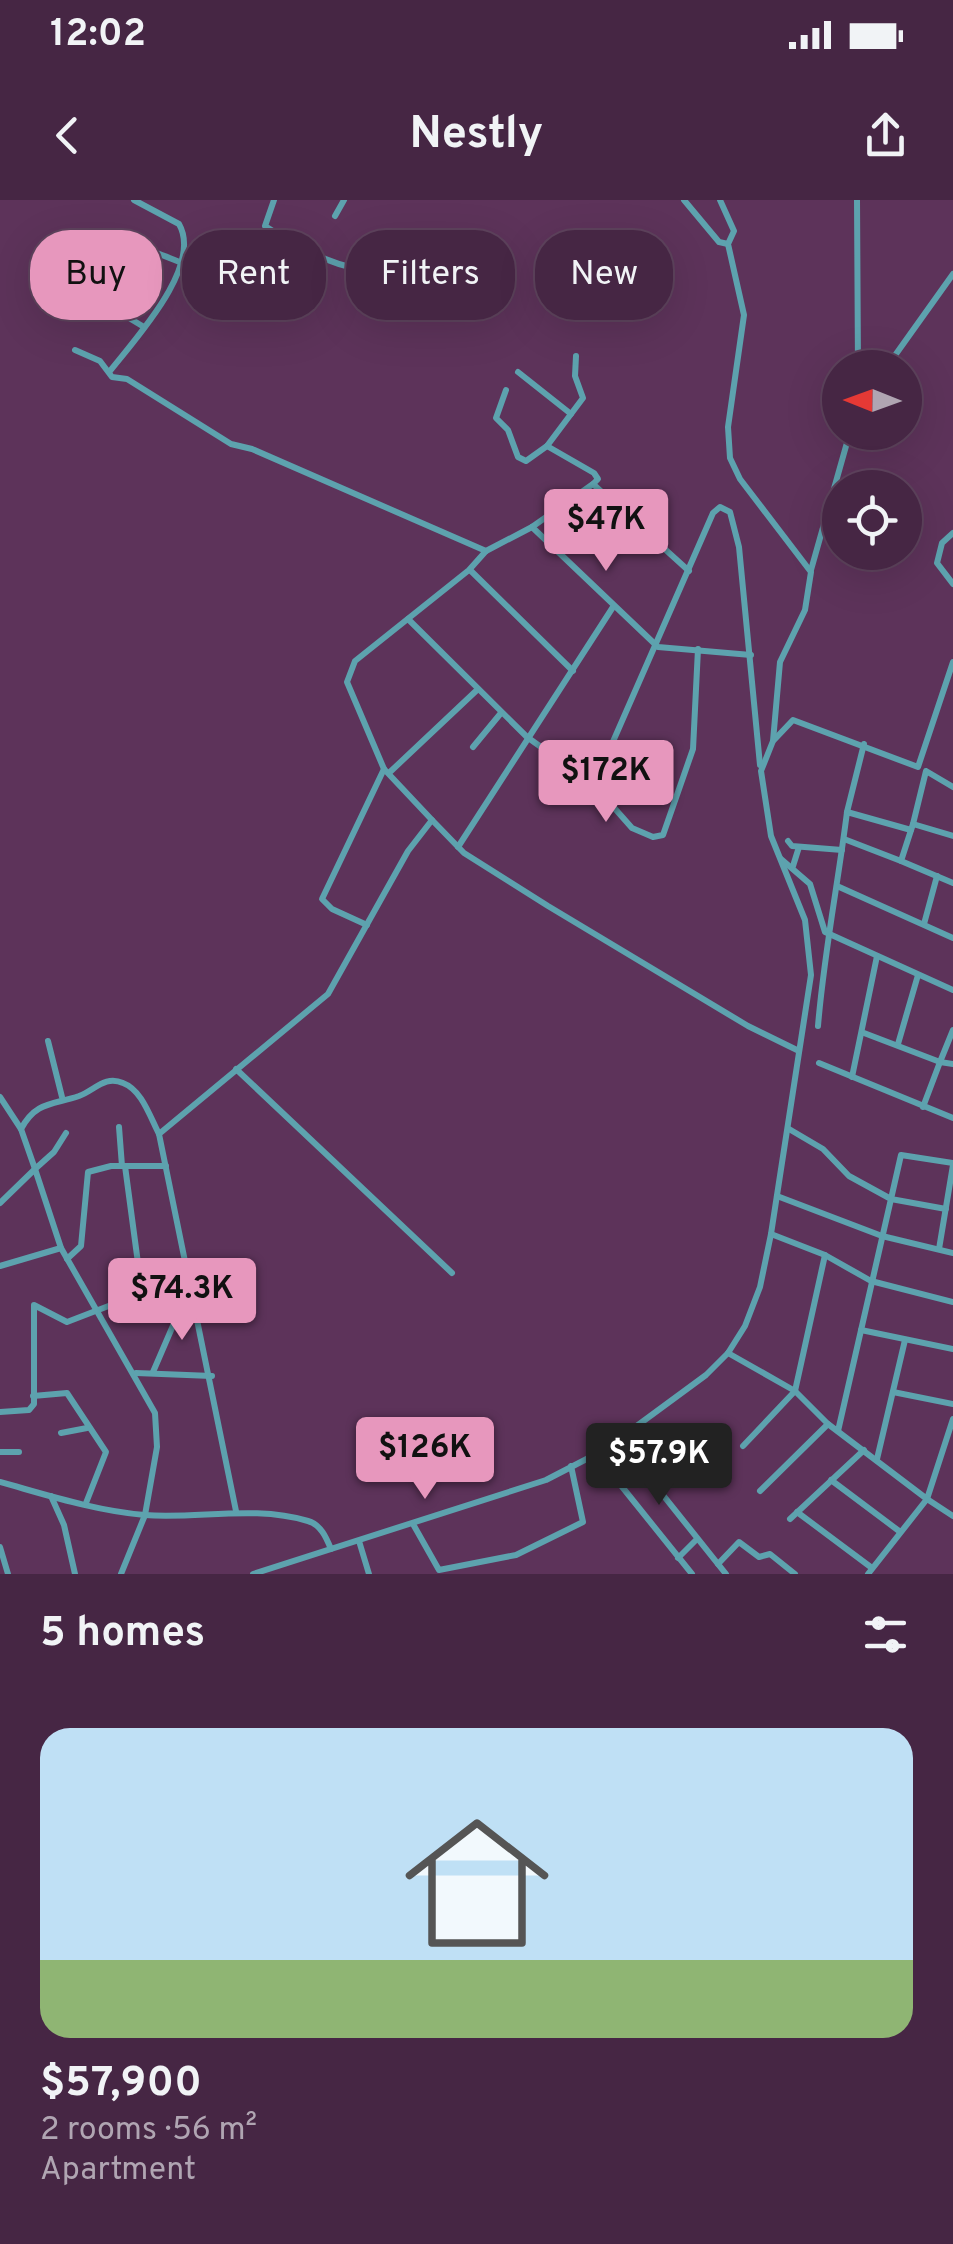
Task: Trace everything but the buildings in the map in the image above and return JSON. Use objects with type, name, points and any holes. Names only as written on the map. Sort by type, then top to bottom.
[{"type":"street","points":[[134,200],[179,224],[182,231]]},
{"type":"street","points":[[274,200],[264,226],[308,254],[346,264]]},
{"type":"street","points":[[335,216],[344,200]]},
{"type":"street","points":[[684,200],[719,242],[728,244]]},
{"type":"street","points":[[720,200],[734,231],[728,244],[744,315],[728,427],[730,458],[740,478],[811,572]]},
{"type":"street","points":[[857,200],[858,350]]},
{"type":"street","points":[[110,370],[144,327],[182,263],[162,255]]},
{"type":"street","points":[[899,350],[953,274]]},
{"type":"street","points":[[132,320],[144,327]]},
{"type":"street","points":[[75,350],[110,370],[112,377],[127,379],[231,444],[252,448],[486,551]]},
{"type":"street","points":[[506,390],[496,418],[508,430],[518,457],[526,461],[547,446],[583,398],[575,376],[576,356]]},
{"type":"street","points":[[518,372],[571,414]]},
{"type":"street","points":[[547,446],[598,479],[532,527],[486,551],[469,570],[356,661],[348,674],[354,705],[387,771],[458,847],[748,1026],[799,1051]]},
{"type":"street","points":[[760,772],[773,741],[780,662],[805,610],[811,572],[845,450]]},
{"type":"street","points":[[594,484],[689,571]]},
{"type":"street","points":[[255,1574],[533,1486],[604,1450],[728,1353],[754,1306],[789,1129],[811,957],[802,909],[765,813],[739,547],[726,508],[713,513],[594,785]]},
{"type":"street","points":[[532,527],[658,646],[751,654]]},
{"type":"street","points":[[953,533],[942,544],[937,563],[953,584]]},
{"type":"street","points":[[469,570],[572,671]]},
{"type":"street","points":[[458,847],[614,607]]},
{"type":"street","points":[[408,619],[527,737],[594,785],[632,828],[653,837],[663,835],[693,748],[698,649]]},
{"type":"street","points":[[902,861],[922,769],[953,662]]},
{"type":"street","points":[[367,925],[332,909],[322,899],[387,771],[478,690]]},
{"type":"street","points":[[473,747],[501,713]]},
{"type":"street","points":[[773,741],[793,720],[864,744],[953,787]]},
{"type":"street","points":[[818,1026],[826,932],[847,812],[864,744]]},
{"type":"street","points":[[847,812],[953,836]]},
{"type":"street","points":[[159,1134],[328,994],[414,841],[432,820]]},
{"type":"street","points":[[844,839],[953,883]]},
{"type":"street","points":[[788,840],[799,848],[842,850]]},
{"type":"street","points":[[792,866],[799,848]]},
{"type":"street","points":[[780,858],[810,884],[826,932],[953,990]]},
{"type":"street","points":[[924,924],[937,876]]},
{"type":"street","points":[[837,886],[953,938]]},
{"type":"street","points":[[852,1076],[877,956]]},
{"type":"street","points":[[898,1044],[918,975]]},
{"type":"street","points":[[923,1107],[953,1030]]},
{"type":"street","points":[[864,1033],[952,1064]]},
{"type":"street","points":[[48,1041],[62,1097]]},
{"type":"street","points":[[818,1063],[953,1118]]},
{"type":"street","points":[[236,1069],[452,1273]]},
{"type":"street","points":[[21,1129],[32,1112],[62,1097],[80,1096],[104,1081],[126,1083],[139,1096],[159,1134],[212,1376],[236,1511]]},
{"type":"street","points":[[0,1097],[21,1129],[67,1260],[155,1413],[157,1428],[145,1514],[121,1574]]},
{"type":"street","points":[[119,1127],[142,1293]]},
{"type":"street","points":[[789,1129],[823,1149],[849,1176],[890,1199],[946,1209]]},
{"type":"street","points":[[0,1203],[54,1152],[66,1132]]},
{"type":"street","points":[[838,1431],[898,1156],[953,1164],[939,1250]]},
{"type":"street","points":[[67,1260],[81,1246],[88,1172],[123,1166],[166,1166]]},
{"type":"street","points":[[777,1196],[882,1236],[953,1253]]},
{"type":"street","points":[[770,1234],[825,1256],[871,1282],[953,1302]]},
{"type":"street","points":[[0,1266],[62,1248]]},
{"type":"street","points":[[743,1446],[795,1391],[825,1256]]},
{"type":"street","points":[[0,1412],[29,1410],[34,1396],[32,1308],[38,1305],[64,1322],[189,1275]]},
{"type":"street","points":[[153,1372],[170,1326],[181,1307],[194,1298]]},
{"type":"street","points":[[861,1330],[953,1349]]},
{"type":"street","points":[[877,1459],[906,1340]]},
{"type":"street","points":[[728,1353],[795,1391],[828,1424],[953,1516]]},
{"type":"street","points":[[136,1374],[212,1376]]},
{"type":"street","points":[[893,1392],[953,1404]]},
{"type":"street","points":[[34,1396],[66,1393],[87,1428],[104,1444],[106,1458],[86,1503]]},
{"type":"street","points":[[797,1512],[870,1571],[927,1499],[953,1419]]},
{"type":"street","points":[[760,1491],[828,1424]]},
{"type":"street","points":[[62,1433],[87,1428]]},
{"type":"street","points":[[624,1434],[627,1450],[726,1574]]},
{"type":"street","points":[[604,1450],[618,1482],[692,1574]]},
{"type":"street","points":[[790,1519],[864,1450]]},
{"type":"street","points":[[0,1452],[19,1452]]},
{"type":"street","points":[[413,1524],[434,1567],[447,1571],[470,1570],[516,1555],[581,1526],[584,1516],[571,1466]]},
{"type":"street","points":[[831,1480],[899,1532]]},
{"type":"street","points":[[0,1482],[145,1514],[236,1511],[309,1521],[325,1534],[332,1549]]},
{"type":"street","points":[[50,1495],[64,1525],[76,1574]]},
{"type":"street","points":[[678,1558],[696,1540]]},
{"type":"street","points":[[359,1541],[369,1574]]},
{"type":"street","points":[[718,1564],[739,1542],[759,1557],[770,1554],[792,1573]]},
{"type":"street","points":[[0,1547],[8,1574]]}]
